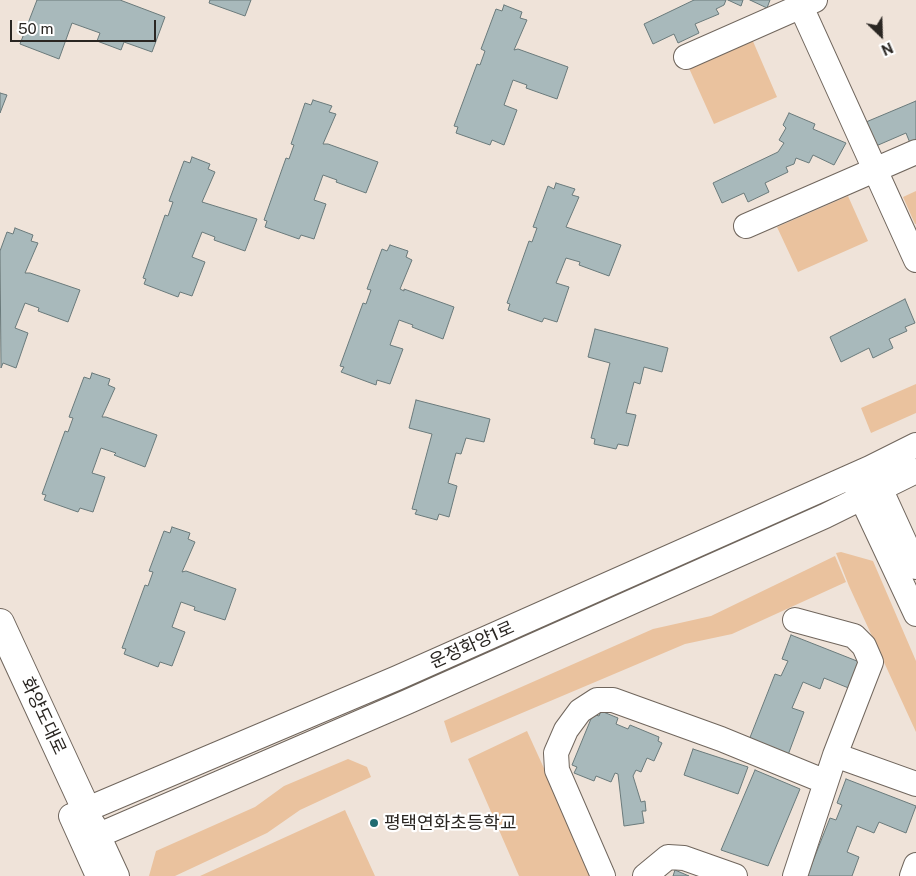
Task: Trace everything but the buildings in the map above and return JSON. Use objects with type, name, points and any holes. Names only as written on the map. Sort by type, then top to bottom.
[{"type":"main road","name":"화양도대로","points":[[0,623],[78,812]]},
{"type":"main road","name":"화양도대로","points":[[0,664],[78,812]]},
{"type":"street","points":[[686,57],[805,2],[875,170],[916,260]]},
{"type":"street","points":[[746,226],[916,152]]},
{"type":"street","name":"운정화양1로","points":[[78,812],[372,689],[861,472],[916,445]]},
{"type":"street","points":[[91,838],[407,702],[871,494],[916,471]]},
{"type":"street","points":[[861,472],[916,614]]},
{"type":"street","points":[[871,494],[916,567]]},
{"type":"street","points":[[794,876],[835,755],[871,662],[864,646],[854,636],[795,620]]},
{"type":"street","points":[[603,876],[557,770],[556,753],[566,730],[576,718],[597,700],[613,700],[721,739],[826,782]]},
{"type":"street","points":[[835,755],[916,784]]},
{"type":"street","points":[[78,812],[91,838],[117,876]]},
{"type":"street","points":[[91,838],[98,876]]},
{"type":"street","points":[[645,876],[668,857],[684,858],[735,876]]},
{"type":"street","points":[[912,876],[916,865]]},
{"type":"shaded area","points":[[752,39],[777,97],[714,124],[688,66]]},
{"type":"shaded area","points":[[916,191],[916,224],[915,224],[903,197]]},
{"type":"shaded area","points":[[848,196],[868,241],[798,272],[777,227]]},
{"type":"shaded area","points":[[916,384],[916,413],[871,433],[861,408]]},
{"type":"shaded area","points":[[841,552],[873,561],[916,661],[916,732],[849,586],[836,553]]},
{"type":"shaded area","points":[[835,556],[846,582],[732,634],[685,644],[451,743],[444,721],[653,629],[711,616]]},
{"type":"shaded area","points":[[527,731],[593,876],[519,876],[468,759]]},
{"type":"shaded area","points":[[348,759],[367,767],[371,777],[300,810],[267,833],[175,876],[149,876],[156,851],[255,807],[284,786]]},
{"type":"shaded area","points":[[345,810],[375,876],[200,876]]},
{"type":"place","name":"평택연화초등학교","points":[[374,823]]}]
